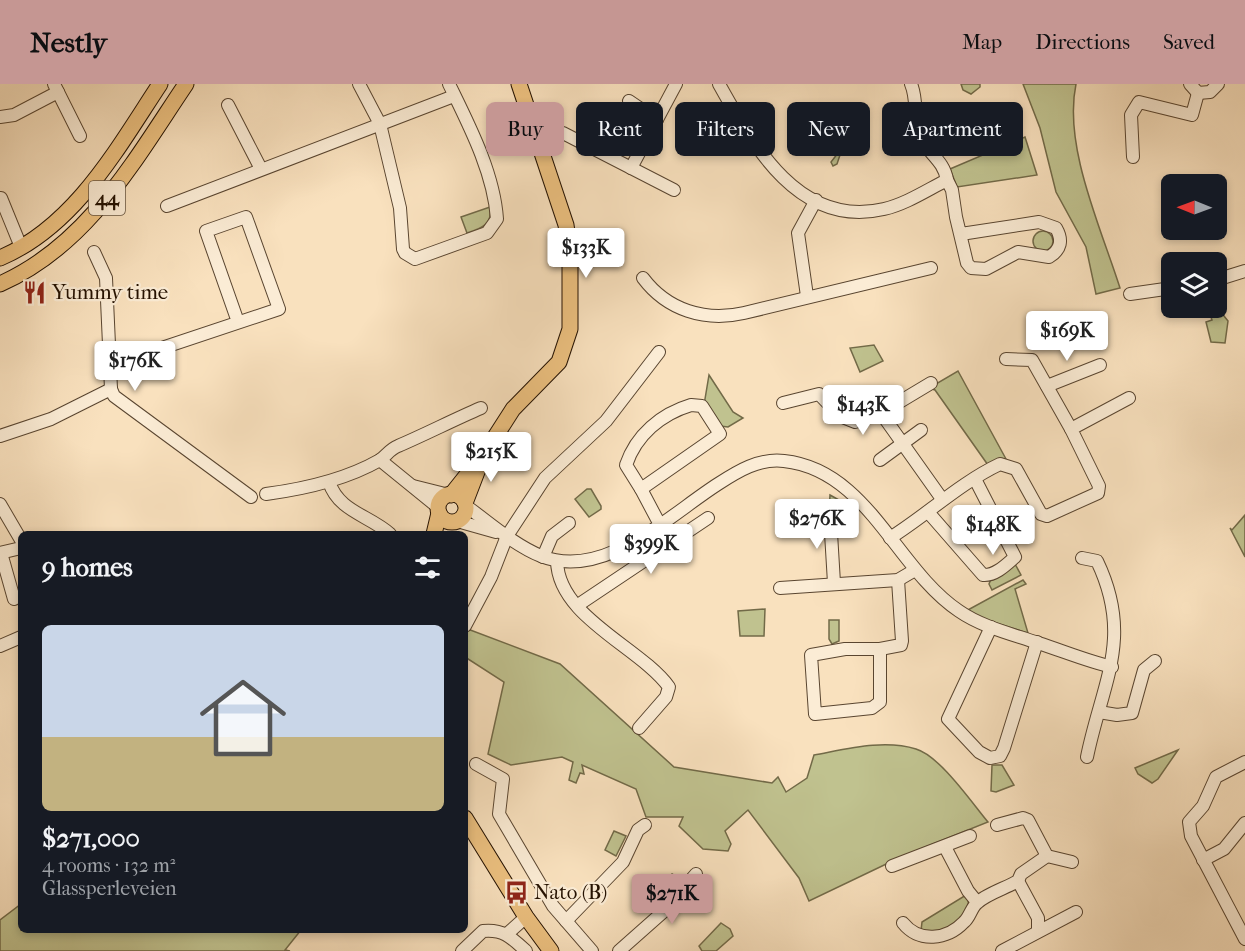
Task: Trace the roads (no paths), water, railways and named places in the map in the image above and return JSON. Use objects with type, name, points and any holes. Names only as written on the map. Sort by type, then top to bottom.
[{"type":"main road","name":"44","points":[[0,284],[50,255],[87,222],[116,188],[186,84]]},
{"type":"main road","points":[[519,84],[525,102]]},
{"type":"main road","name":"44","points":[[0,258],[50,227],[82,195],[155,86]]},
{"type":"main road","points":[[435,531],[444,498],[450,495],[486,450],[513,409],[559,362],[570,329],[569,241],[543,156]]},
{"type":"main road","points":[[439,511],[443,518],[453,526],[462,518],[486,450]]},
{"type":"main road","points":[[450,495],[457,495],[466,505]]},
{"type":"main road","points":[[468,823],[526,917],[551,951]]},
{"type":"street","points":[[167,206],[380,124],[451,90],[488,179],[497,219],[487,233],[460,241],[420,259],[411,257],[403,249],[400,208],[380,124],[359,84]]},
{"type":"street","points":[[663,108],[675,84]]},
{"type":"street","points":[[719,84],[771,168],[796,189],[816,200],[854,211],[885,209],[947,180]]},
{"type":"street","points":[[911,84],[919,132],[924,143],[940,161],[952,190],[956,217],[967,263],[971,268],[992,267],[1018,252],[1049,257],[1057,250],[1061,240],[1056,228],[1039,222],[961,234]]},
{"type":"street","points":[[1133,157],[1131,115],[1139,102],[1192,115],[1194,89],[1210,92],[1218,84]]},
{"type":"street","points":[[0,117],[14,115],[56,88],[80,136]]},
{"type":"street","points":[[228,105],[261,169]]},
{"type":"street","points":[[564,134],[674,190]]},
{"type":"street","points":[[631,168],[638,156]]},
{"type":"street","points":[[1,198],[21,247]]},
{"type":"street","points":[[807,296],[798,233],[816,200]]},
{"type":"street","points":[[111,365],[279,309],[246,217],[206,231],[238,322]]},
{"type":"street","points":[[94,252],[106,278],[111,389],[114,396],[251,497]]},
{"type":"street","points":[[643,278],[657,294],[681,309],[716,317],[744,313],[931,268]]},
{"type":"street","points":[[1227,277],[1245,271]]},
{"type":"street","points":[[1130,294],[1161,290]]},
{"type":"street","points":[[468,620],[491,577],[507,536],[545,478],[606,422],[659,352]]},
{"type":"street","points":[[890,537],[928,512],[942,499],[1000,464],[1013,466],[1041,514],[1047,516],[1095,495],[1100,490],[1071,429],[1032,360],[1006,358]]},
{"type":"street","points":[[1047,386],[1100,365]]},
{"type":"street","points":[[783,403],[819,394],[849,421],[863,421],[931,383]]},
{"type":"street","points":[[0,436],[51,419],[111,389]]},
{"type":"street","points":[[1071,429],[1130,398]]},
{"type":"street","points":[[641,489],[720,434],[702,406],[691,405],[664,416],[638,442],[626,465],[660,523]]},
{"type":"street","points":[[266,494],[297,490],[328,482],[380,460],[397,446],[428,435],[481,408]]},
{"type":"street","points":[[881,413],[901,445],[942,499]]},
{"type":"street","points":[[880,460],[921,430]]},
{"type":"street","points":[[380,460],[439,511]]},
{"type":"street","points":[[466,505],[507,536],[543,557],[578,563],[609,555],[735,473],[753,464],[781,460],[808,466],[835,481],[850,493],[890,537],[915,570],[941,598],[960,613],[991,627],[1112,668]]},
{"type":"street","points":[[928,512],[983,575],[987,576],[1000,570],[1015,557],[975,479]]},
{"type":"street","points":[[328,482],[331,489],[354,513],[385,531]]},
{"type":"street","points":[[409,485],[450,495]]},
{"type":"street","points":[[0,504],[18,535]]},
{"type":"street","points":[[827,512],[834,583]]},
{"type":"street","points":[[578,606],[708,518]]},
{"type":"street","points":[[543,557],[552,536],[569,523]]},
{"type":"street","points":[[453,526],[507,536]]},
{"type":"street","points":[[14,599],[1,553],[18,549]]},
{"type":"street","points":[[1082,558],[1097,561],[1109,588],[1115,636],[1112,668],[1087,757]]},
{"type":"street","points":[[557,561],[561,584],[578,606],[669,687],[666,697],[639,728]]},
{"type":"street","points":[[780,588],[898,580],[915,570]]},
{"type":"street","points":[[880,649],[882,697],[878,706],[815,714],[811,655],[845,649],[880,649],[901,645],[898,580]]},
{"type":"street","points":[[991,627],[948,719],[979,753],[990,758],[999,756],[1004,748],[1037,642]]},
{"type":"street","points":[[0,646],[18,638]]},
{"type":"street","points":[[1099,712],[1117,715],[1132,713],[1144,669],[1155,661]]},
{"type":"street","points":[[1245,762],[1216,777],[1203,806],[1190,818],[1191,836],[1245,939]]},
{"type":"street","points":[[476,764],[503,779],[499,814],[553,906],[592,951]]},
{"type":"street","points":[[998,825],[1015,819],[1028,820],[1047,856],[1071,862]]},
{"type":"street","points":[[1203,860],[1224,849],[1245,823]]},
{"type":"street","points":[[566,921],[623,862],[638,830],[645,825]]},
{"type":"street","points":[[892,866],[970,836]]},
{"type":"street","points":[[945,847],[968,891],[977,902]]},
{"type":"street","points":[[903,923],[915,934],[935,938],[962,925],[977,902],[1018,881],[1021,874],[1047,856]]},
{"type":"street","points":[[619,951],[663,912],[696,874]]},
{"type":"street","points":[[1018,881],[1038,918],[1038,930]]},
{"type":"street","points":[[1002,951],[1076,912]]},
{"type":"street","points":[[507,934],[526,917]]},
{"type":"street","points":[[462,951],[483,931],[496,930],[507,934],[526,951]]},
{"type":"place","name":"Yummy time","points":[[34,292]]},
{"type":"place","name":"Nato (B)","points":[[516,892]]}]
